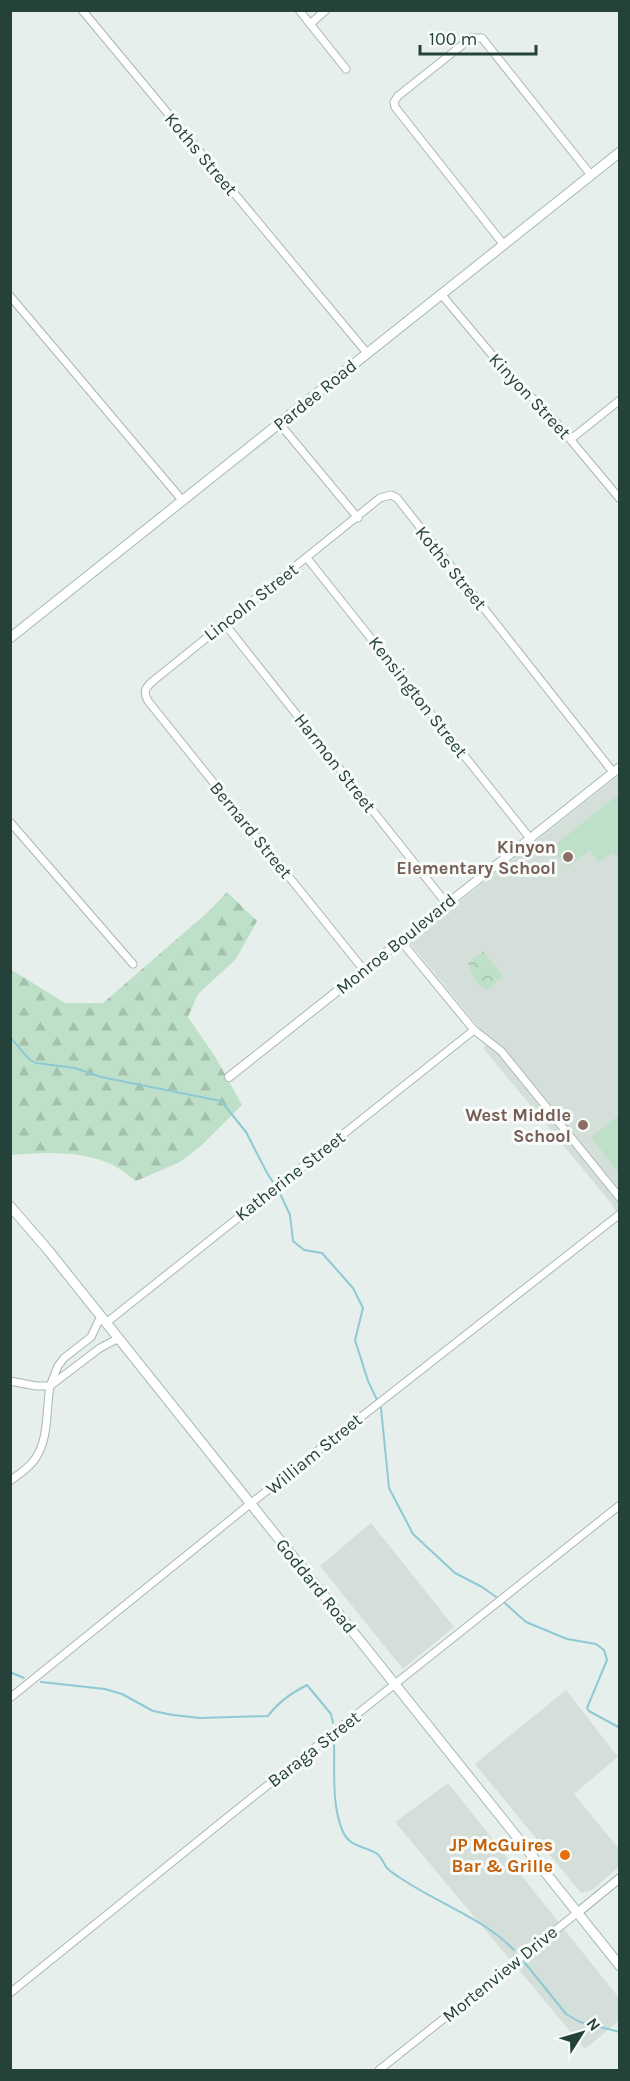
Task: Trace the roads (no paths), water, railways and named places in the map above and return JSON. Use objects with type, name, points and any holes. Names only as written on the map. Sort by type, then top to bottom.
[{"type":"main road","name":"Pardee Road","points":[[10,638],[620,152]]},
{"type":"main road","name":"Goddard Road","points":[[10,1206],[119,1338],[620,1966]]},
{"type":"street","name":"Koths Street","points":[[81,10],[367,353]]},
{"type":"street","points":[[299,10],[345,69]]},
{"type":"street","points":[[310,24],[326,10]]},
{"type":"street","points":[[504,245],[395,107],[395,99],[405,90],[471,38],[485,39],[591,175]]},
{"type":"street","name":"Kinyon Street","points":[[441,294],[503,368],[554,420],[620,499]]},
{"type":"street","points":[[10,296],[182,500]]},
{"type":"street","points":[[571,440],[620,400]]},
{"type":"street","points":[[279,423],[358,518]]},
{"type":"street","name":"Koths Street","points":[[358,518],[383,496],[390,495],[397,498],[616,769]]},
{"type":"street","name":"Lincoln Street","points":[[146,688],[224,623],[358,518]]},
{"type":"street","name":"Kensington Street","points":[[307,558],[529,837]]},
{"type":"street","name":"Harmon Street","points":[[224,623],[446,903]]},
{"type":"street","name":"Bernard Street","points":[[146,688],[148,701],[363,969]]},
{"type":"street","name":"Monroe Boulevard","points":[[229,1077],[616,769]]},
{"type":"street","points":[[10,822],[133,964]]},
{"type":"street","points":[[400,940],[474,1030],[501,1052],[620,1197]]},
{"type":"street","name":"Katherine Street","points":[[10,1481],[29,1466],[43,1443],[50,1386],[58,1366],[64,1358],[91,1337],[103,1320],[284,1182],[474,1030]]},
{"type":"street","name":"William Street","points":[[10,1698],[250,1504],[620,1214]]},
{"type":"street","points":[[10,1381],[50,1386],[100,1348],[119,1338]]},
{"type":"street","name":"Baraga Street","points":[[10,1994],[234,1812],[620,1505]]},
{"type":"street","name":"Mortenview Drive","points":[[379,2070],[620,1878]]},
{"type":"waterway","points":[[10,1037],[29,1059],[36,1063],[75,1068],[101,1077],[221,1101],[246,1132],[275,1185]]},
{"type":"waterway","points":[[278,1189],[290,1215],[293,1241],[304,1250],[322,1253],[353,1288],[363,1308],[355,1340],[368,1381],[381,1408],[389,1488],[413,1534],[455,1573],[482,1587],[526,1622],[567,1639],[596,1644],[604,1650],[607,1660],[587,1708],[620,1728]]},
{"type":"waterway","points":[[10,1672],[24,1678]]},
{"type":"waterway","points":[[41,1682],[105,1689],[122,1694],[153,1711],[200,1718],[268,1716],[285,1698],[307,1685],[331,1714],[333,1723]]},
{"type":"waterway","points":[[334,1740],[335,1799],[339,1821],[349,1841],[376,1853],[387,1868],[396,1875],[475,1920],[514,1950]]},
{"type":"waterway","points":[[525,1963],[566,2014],[580,2022],[620,2032]]},
{"type":"place","name":"Kinyon Elementary School","points":[[568,857]]},
{"type":"place","name":"West Middle School","points":[[583,1125]]},
{"type":"place","name":"JP McGuires Bar & Grille","points":[[565,1855]]}]
